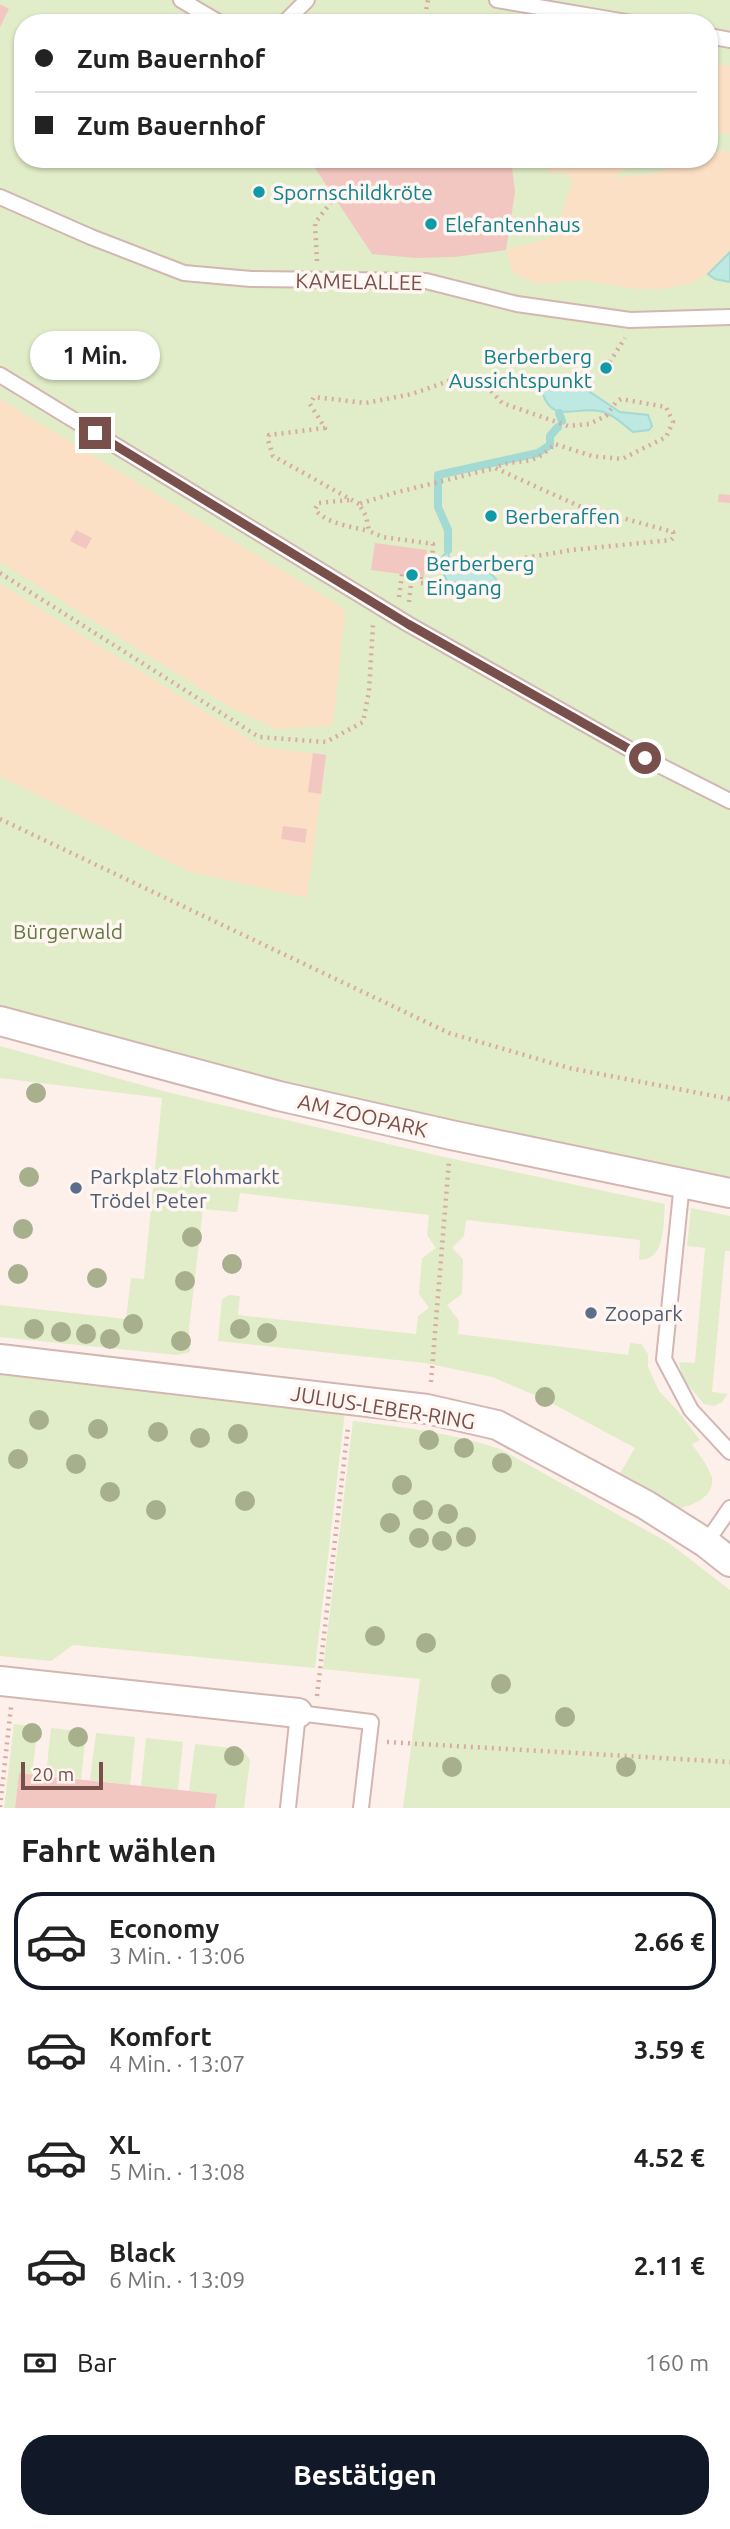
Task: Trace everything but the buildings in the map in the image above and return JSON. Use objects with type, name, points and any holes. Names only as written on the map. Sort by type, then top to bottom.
[{"type":"street","name":"AM ZOOPARK","points":[[0,1021],[279,1096],[730,1193]]},
{"type":"street","name":"JULIUS-LEBER-RING","points":[[0,1359],[427,1409],[497,1426],[646,1505],[706,1543],[730,1562]]},
{"type":"street","points":[[7,1681],[307,1714]]},
{"type":"lane","points":[[181,0],[205,14]]},
{"type":"lane","points":[[293,14],[307,0]]},
{"type":"lane","points":[[497,0],[579,14]]},
{"type":"lane","name":"KAMELALLEE","points":[[0,198],[91,237],[184,272],[251,279],[426,281],[517,304],[630,320],[730,317]]},
{"type":"lane","points":[[0,375],[374,603],[645,758],[730,801]]},
{"type":"lane","points":[[682,1183],[664,1359],[691,1410],[730,1452]]},
{"type":"lane","points":[[706,1543],[730,1508]]},
{"type":"lane","points":[[288,1808],[307,1714],[371,1721],[361,1808]]},
{"type":"path","points":[[318,279],[316,223],[335,197]]},
{"type":"path","points":[[606,368],[625,339]]},
{"type":"path","points":[[359,504],[394,492],[495,468],[501,464],[532,460],[540,457],[555,444],[592,456],[622,459],[666,437],[673,422],[666,407],[621,399],[606,416],[589,424],[568,426],[502,403],[484,383],[469,377],[457,378],[412,394],[366,403],[314,397],[310,404],[326,428],[269,435],[273,456],[359,504],[366,516],[369,531]]},
{"type":"path","points":[[432,569],[451,563],[512,560],[572,550],[671,540],[674,537],[673,532],[579,506],[495,468]]},
{"type":"path","points":[[350,500],[318,503],[315,509],[318,514],[344,525],[405,544],[433,544],[430,584],[420,583],[421,577]]},
{"type":"path","points":[[0,573],[259,737],[326,742],[363,722],[369,691],[374,603]]},
{"type":"path","points":[[399,597],[402,574]]},
{"type":"path","points":[[0,819],[449,1033],[569,1068],[730,1099]]},
{"type":"path","points":[[433,1367],[451,1135]]},
{"type":"path","points":[[307,1714],[351,1400]]},
{"type":"path","points":[[0,1807],[7,1681]]},
{"type":"path","points":[[369,1741],[730,1762]]},
{"type":"green space","name":"Bürgerwald","points":[[0,0],[730,0],[730,1180],[343,1100],[0,1010]]},
{"type":"green space","points":[[0,1046],[167,1092],[444,1157],[665,1204],[659,1248],[648,1258],[639,1260],[640,1240],[466,1220],[464,1236],[452,1248],[463,1259],[462,1294],[447,1305],[459,1321],[458,1334],[628,1355],[630,1343],[641,1344],[648,1354],[648,1367],[659,1391],[700,1440],[692,1444],[711,1475],[710,1490],[697,1502],[681,1508],[620,1473],[635,1448],[546,1400],[492,1377],[425,1363],[218,1341],[222,1299],[229,1295],[240,1296],[238,1315],[416,1334],[418,1316],[429,1308],[419,1294],[422,1258],[436,1248],[427,1235],[429,1215],[240,1193],[237,1212],[203,1209],[189,1328],[190,1352],[177,1355],[0,1337],[0,1305],[126,1319],[131,1278],[144,1279],[162,1098],[0,1078]]},
{"type":"green space","points":[[691,1208],[730,1216],[730,1251],[725,1251],[712,1392],[728,1394],[722,1402],[714,1406],[704,1404],[682,1378],[679,1362],[695,1363],[705,1248],[687,1246]]},
{"type":"green space","points":[[0,1372],[345,1411],[315,1668],[73,1645],[51,1661],[0,1656]]},
{"type":"green space","points":[[353,1421],[446,1435],[500,1449],[669,1543],[730,1590],[730,1808],[403,1808],[420,1679],[323,1669]]},
{"type":"green space","points":[[14,1724],[38,1727],[32,1774],[19,1773],[15,1808],[4,1808]]},
{"type":"green space","points":[[51,1728],[86,1732],[81,1779],[46,1775]]},
{"type":"green space","points":[[96,1733],[135,1737],[130,1785],[90,1780]]},
{"type":"green space","points":[[146,1738],[183,1742],[178,1790],[141,1786]]},
{"type":"green space","points":[[195,1744],[242,1749],[250,1760],[244,1808],[215,1808],[216,1794],[189,1791]]},
{"type":"sand","points":[[718,63],[730,67],[730,135],[718,132]]},
{"type":"sand","points":[[718,151],[730,153],[730,252],[708,274],[689,284],[661,289],[635,289],[585,280],[537,284],[513,273],[506,250],[544,240],[555,234],[572,182],[568,174],[549,174],[548,168],[629,168],[613,178],[656,173],[668,168],[718,168]]},
{"type":"sand","points":[[0,399],[345,609],[333,725],[277,730],[228,706],[0,562]]},
{"type":"sand","points":[[0,584],[262,747],[326,755],[307,898],[188,871],[0,776]]},
{"type":"water","points":[[730,252],[730,282],[715,279],[708,274]]},
{"type":"water","points":[[569,383],[584,388],[620,412],[648,415],[652,426],[649,430],[633,432],[604,412],[565,412],[552,408],[542,392],[549,384]]},
{"type":"water","points":[[448,550],[450,569],[490,573],[496,579],[495,588],[476,588],[447,581],[438,562]]},
{"type":"waterway","points":[[559,413],[562,421]]},
{"type":"waterway","points":[[448,550],[448,530],[438,507],[438,475],[538,453],[550,445],[550,436],[558,427]]},
{"type":"place","name":"Spornschildkröte","points":[[259,192]]},
{"type":"place","name":"Elefantenhaus","points":[[431,224]]},
{"type":"place","name":"Berberberg Aussichtspunkt","points":[[606,368]]},
{"type":"place","name":"Berberaffen","points":[[491,516]]},
{"type":"place","name":"Berberberg Eingang","points":[[412,575]]},
{"type":"place","name":"Parkplatz Flohmarkt Trödel Peter","points":[[76,1188]]},
{"type":"place","name":"Zoopark","points":[[591,1313]]},
{"type":"route","points":[[95,433],[408,624],[645,758]]}]
